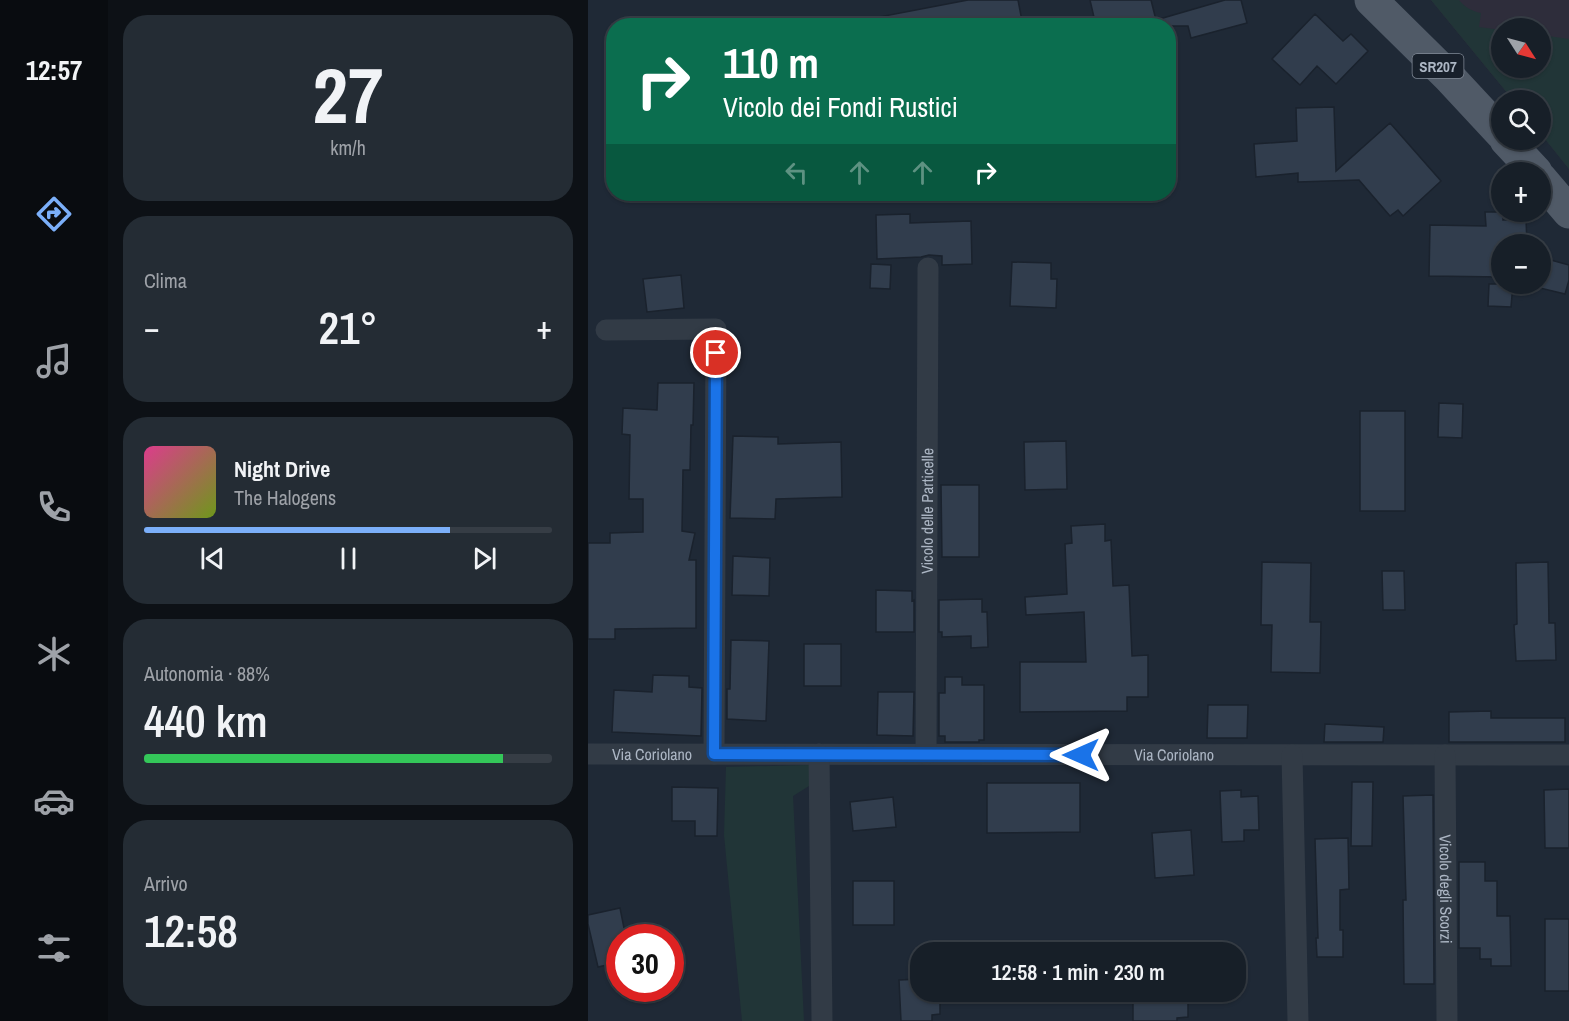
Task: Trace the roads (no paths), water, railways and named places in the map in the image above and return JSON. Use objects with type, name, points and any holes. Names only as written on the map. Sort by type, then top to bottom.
[{"type":"main road","name":"SR207","points":[[1371,0],[1491,122]]},
{"type":"main road","points":[[1515,150],[1527,162]]},
{"type":"main road","points":[[1551,191],[1569,212]]},
{"type":"street","name":"Vicolo delle Particelle","points":[[926,754],[928,268]]},
{"type":"street","points":[[606,330],[716,329],[714,754]]},
{"type":"street","name":"Via Coriolano","points":[[588,754],[1569,755]]},
{"type":"street","points":[[819,754],[822,1021]]},
{"type":"street","points":[[1292,755],[1298,1021]]},
{"type":"street","name":"Vicolo degli Scorzi","points":[[1444,755],[1447,1021]]}]
